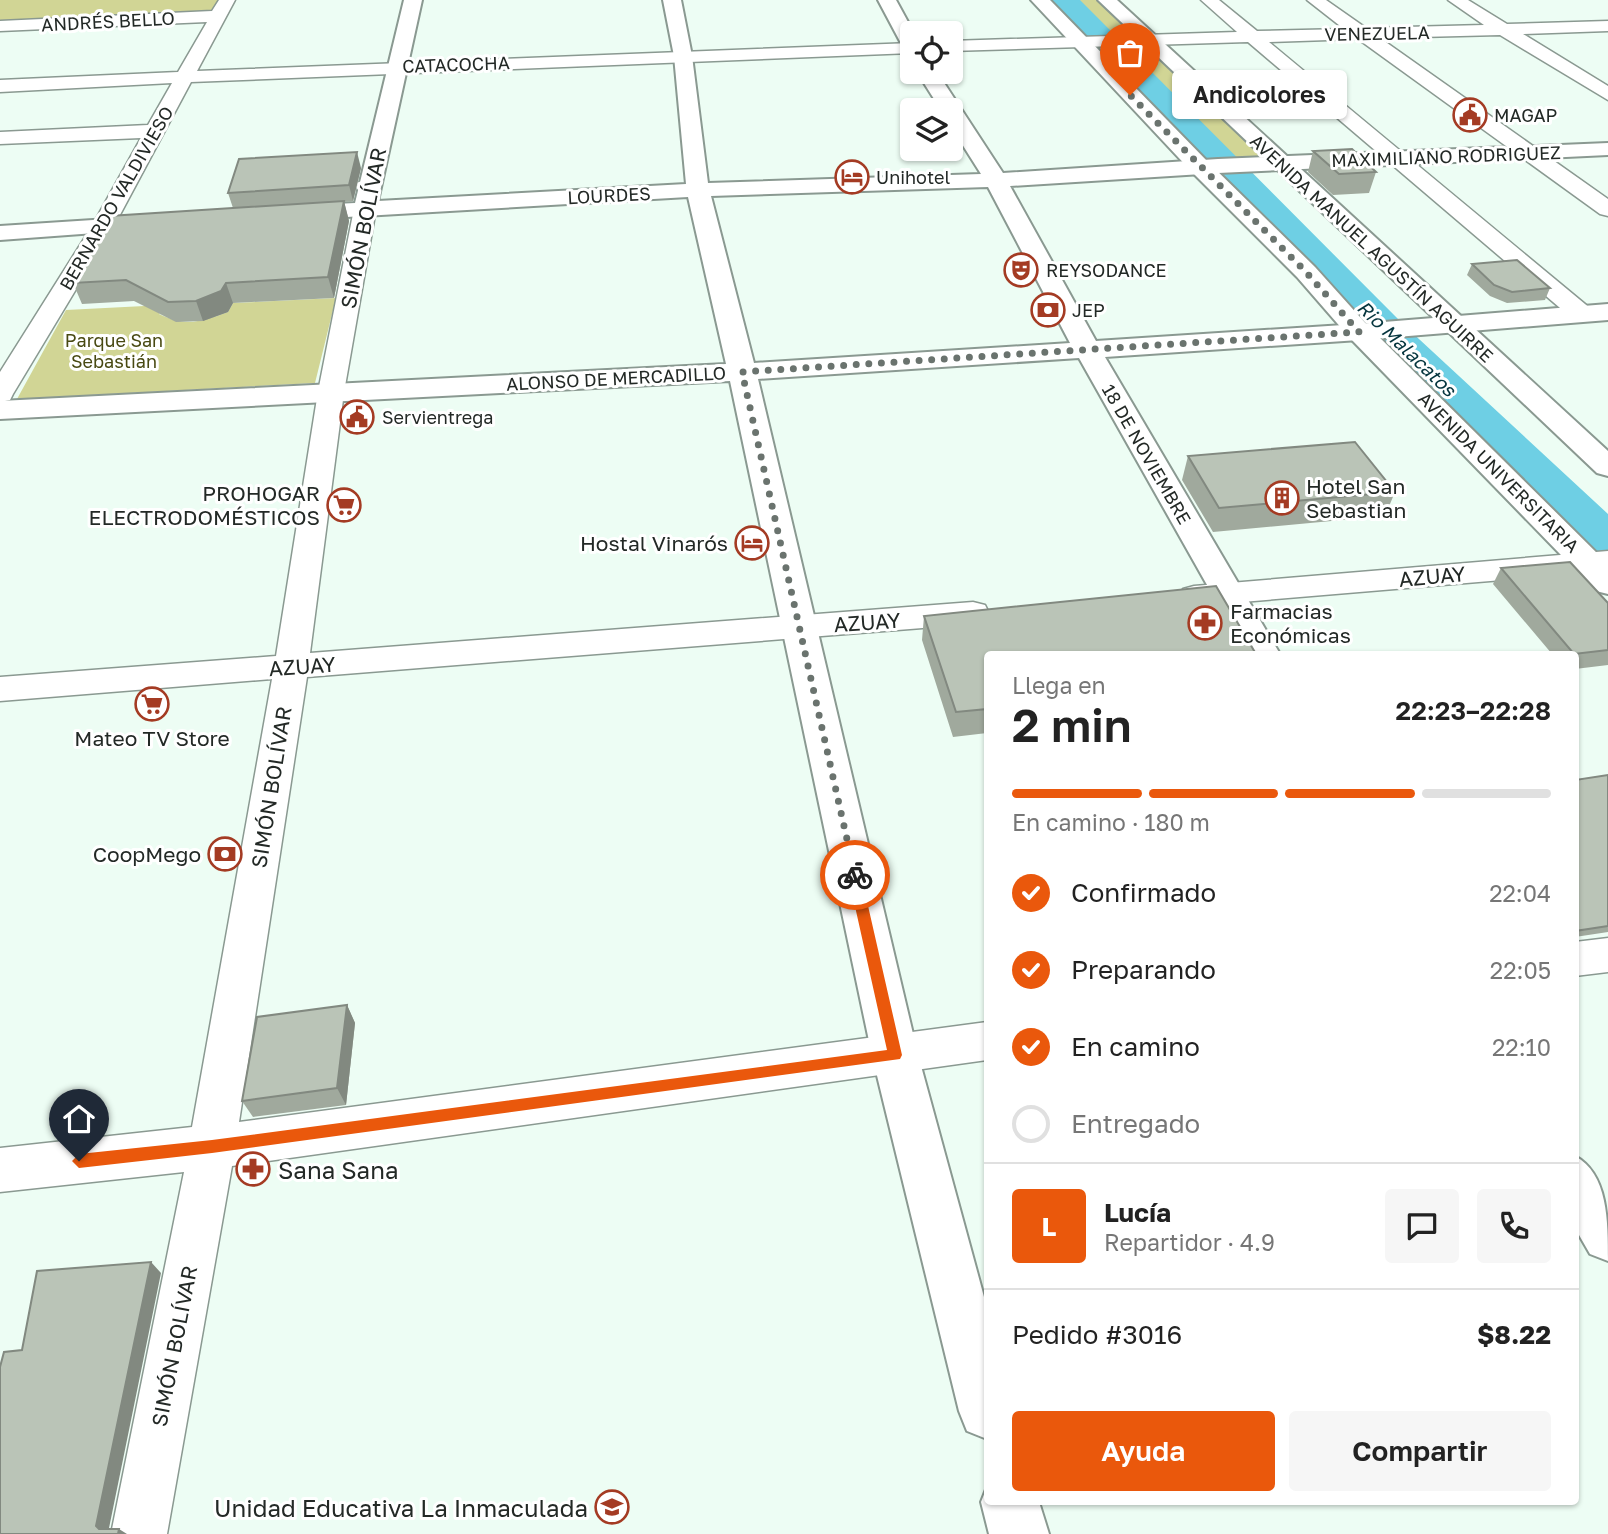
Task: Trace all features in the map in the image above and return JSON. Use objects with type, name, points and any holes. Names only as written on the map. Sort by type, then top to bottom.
[{"type":"street","name":"SIMÓN BOLÍVAR","points":[[139,1534],[212,1147],[291,667],[331,392],[365,209],[413,0]]},
{"type":"street","points":[[672,0],[683,56],[698,190],[742,372],[895,1055],[984,1399]]},
{"type":"street","points":[[887,0],[900,25]]},
{"type":"street","name":"AVENIDA UNIVERSITARIA","points":[[1040,0],[1086,41],[1209,166],[1306,272],[1369,331],[1601,569]]},
{"type":"street","name":"AVENIDA MANUEL AGUSTÍN AGUIRRE","points":[[1107,0],[1140,39],[1273,163],[1608,467]]},
{"type":"street","points":[[1209,0],[1398,158],[1595,313]]},
{"type":"street","points":[[1315,0],[1608,209]]},
{"type":"street","points":[[1455,0],[1608,94]]},
{"type":"street","name":"ANDRÉS BELLO","points":[[0,26],[221,8]]},
{"type":"street","name":"BERNARDO VALDIVIESO","points":[[0,394],[103,226],[153,131],[187,77],[221,8]]},
{"type":"street","name":"VENEZUELA","points":[[1086,41],[1608,26]]},
{"type":"street","points":[[963,46],[1086,41]]},
{"type":"street","name":"CATACOCHA","points":[[0,86],[398,66],[900,48]]},
{"type":"street","name":"18 DE NOVIEMBRE","points":[[935,84],[996,180],[1087,349],[1261,651]]},
{"type":"street","points":[[0,138],[153,131]]},
{"type":"street","name":"MAXIMILIANO RODRIGUEZ","points":[[1209,166],[1608,149]]},
{"type":"street","name":"LOURDES","points":[[268,215],[698,190],[996,180],[1209,166]]},
{"type":"street","points":[[0,233],[172,222]]},
{"type":"street","name":"ALONSO DE MERCADILLO","points":[[1549,325],[1595,313]]},
{"type":"street","name":"ALONSO DE MERCADILLO","points":[[0,410],[742,372],[1369,331],[1549,325],[1608,329]]},
{"type":"street","name":"AZUAY","points":[[1157,599],[1601,569]]},
{"type":"street","name":"AZUAY","points":[[0,689],[1005,611]]},
{"type":"street","points":[[1579,959],[1608,955]]},
{"type":"street","points":[[0,1170],[212,1147],[984,1041]]},
{"type":"street","points":[[1579,1187],[1608,1236]]},
{"type":"street","points":[[1011,1505],[1019,1534]]},
{"type":"green space","points":[[0,0],[227,0],[216,16],[0,26]]},
{"type":"green space","points":[[1040,0],[1107,0],[1283,163],[1200,167]]},
{"type":"green space","name":"Parque San Sebastián","points":[[336,298],[315,383],[17,399],[66,310],[164,305],[159,314],[177,321],[194,322],[228,312],[233,303]]},
{"type":"building","points":[[1352,149],[1376,172],[1339,174],[1313,151]]},
{"type":"building","points":[[357,152],[349,185],[228,193],[239,159]]},
{"type":"building","points":[[344,201],[328,277],[226,283],[221,291],[196,301],[168,302],[126,280],[73,283],[109,216]]},
{"type":"building","points":[[1517,260],[1550,288],[1512,292],[1494,285],[1472,264]]},
{"type":"building","points":[[1355,442],[1395,492],[1219,508],[1188,456]]},
{"type":"building","points":[[1570,562],[1608,603],[1608,650],[1579,653],[1579,651],[1571,651],[1501,568]]},
{"type":"building","points":[[1216,586],[1254,651],[984,651],[984,709],[956,712],[924,616]]},
{"type":"building","points":[[1608,775],[1608,926],[1579,930],[1579,779]]},
{"type":"building","points":[[347,1005],[337,1088],[242,1101],[257,1017]]},
{"type":"building","points":[[151,1262],[96,1526],[99,1529],[119,1529],[118,1534],[0,1534],[0,1367],[4,1352],[22,1350],[37,1271]]},
{"type":"waterway","name":"Rio Malacatos","points":[[1065,0],[1392,335],[1608,540]]},
{"type":"way so far","points":[[855,875],[742,372],[1359,332],[1306,272],[1130,95]]},
{"type":"place","name":"Andicolores","points":[[1130,95]]},
{"type":"place","name":"MAGAP","points":[[1470,115]]},
{"type":"place","name":"Unihotel","points":[[852,177]]},
{"type":"place","name":"REYSODANCE","points":[[1021,270]]},
{"type":"place","name":"JEP","points":[[1048,310]]},
{"type":"place","name":"Servientrega","points":[[357,417]]},
{"type":"place","name":"Hotel San Sebastian","points":[[1282,498]]},
{"type":"place","name":"PROHOGAR ELECTRODOMÉSTICOS","points":[[344,505]]},
{"type":"place","name":"Hostal Vinarós","points":[[752,543]]},
{"type":"place","name":"Farmacias Económicas","points":[[1205,623]]},
{"type":"place","name":"Mateo TV Store","points":[[152,704]]},
{"type":"place","name":"CoopMego","points":[[225,854]]},
{"type":"place","name":"Sana Sana","points":[[253,1169]]},
{"type":"place","name":"Unidad Educativa La Inmaculada","points":[[612,1507]]},
{"type":"route","points":[[79,1161],[212,1147],[895,1055],[855,875]]}]
